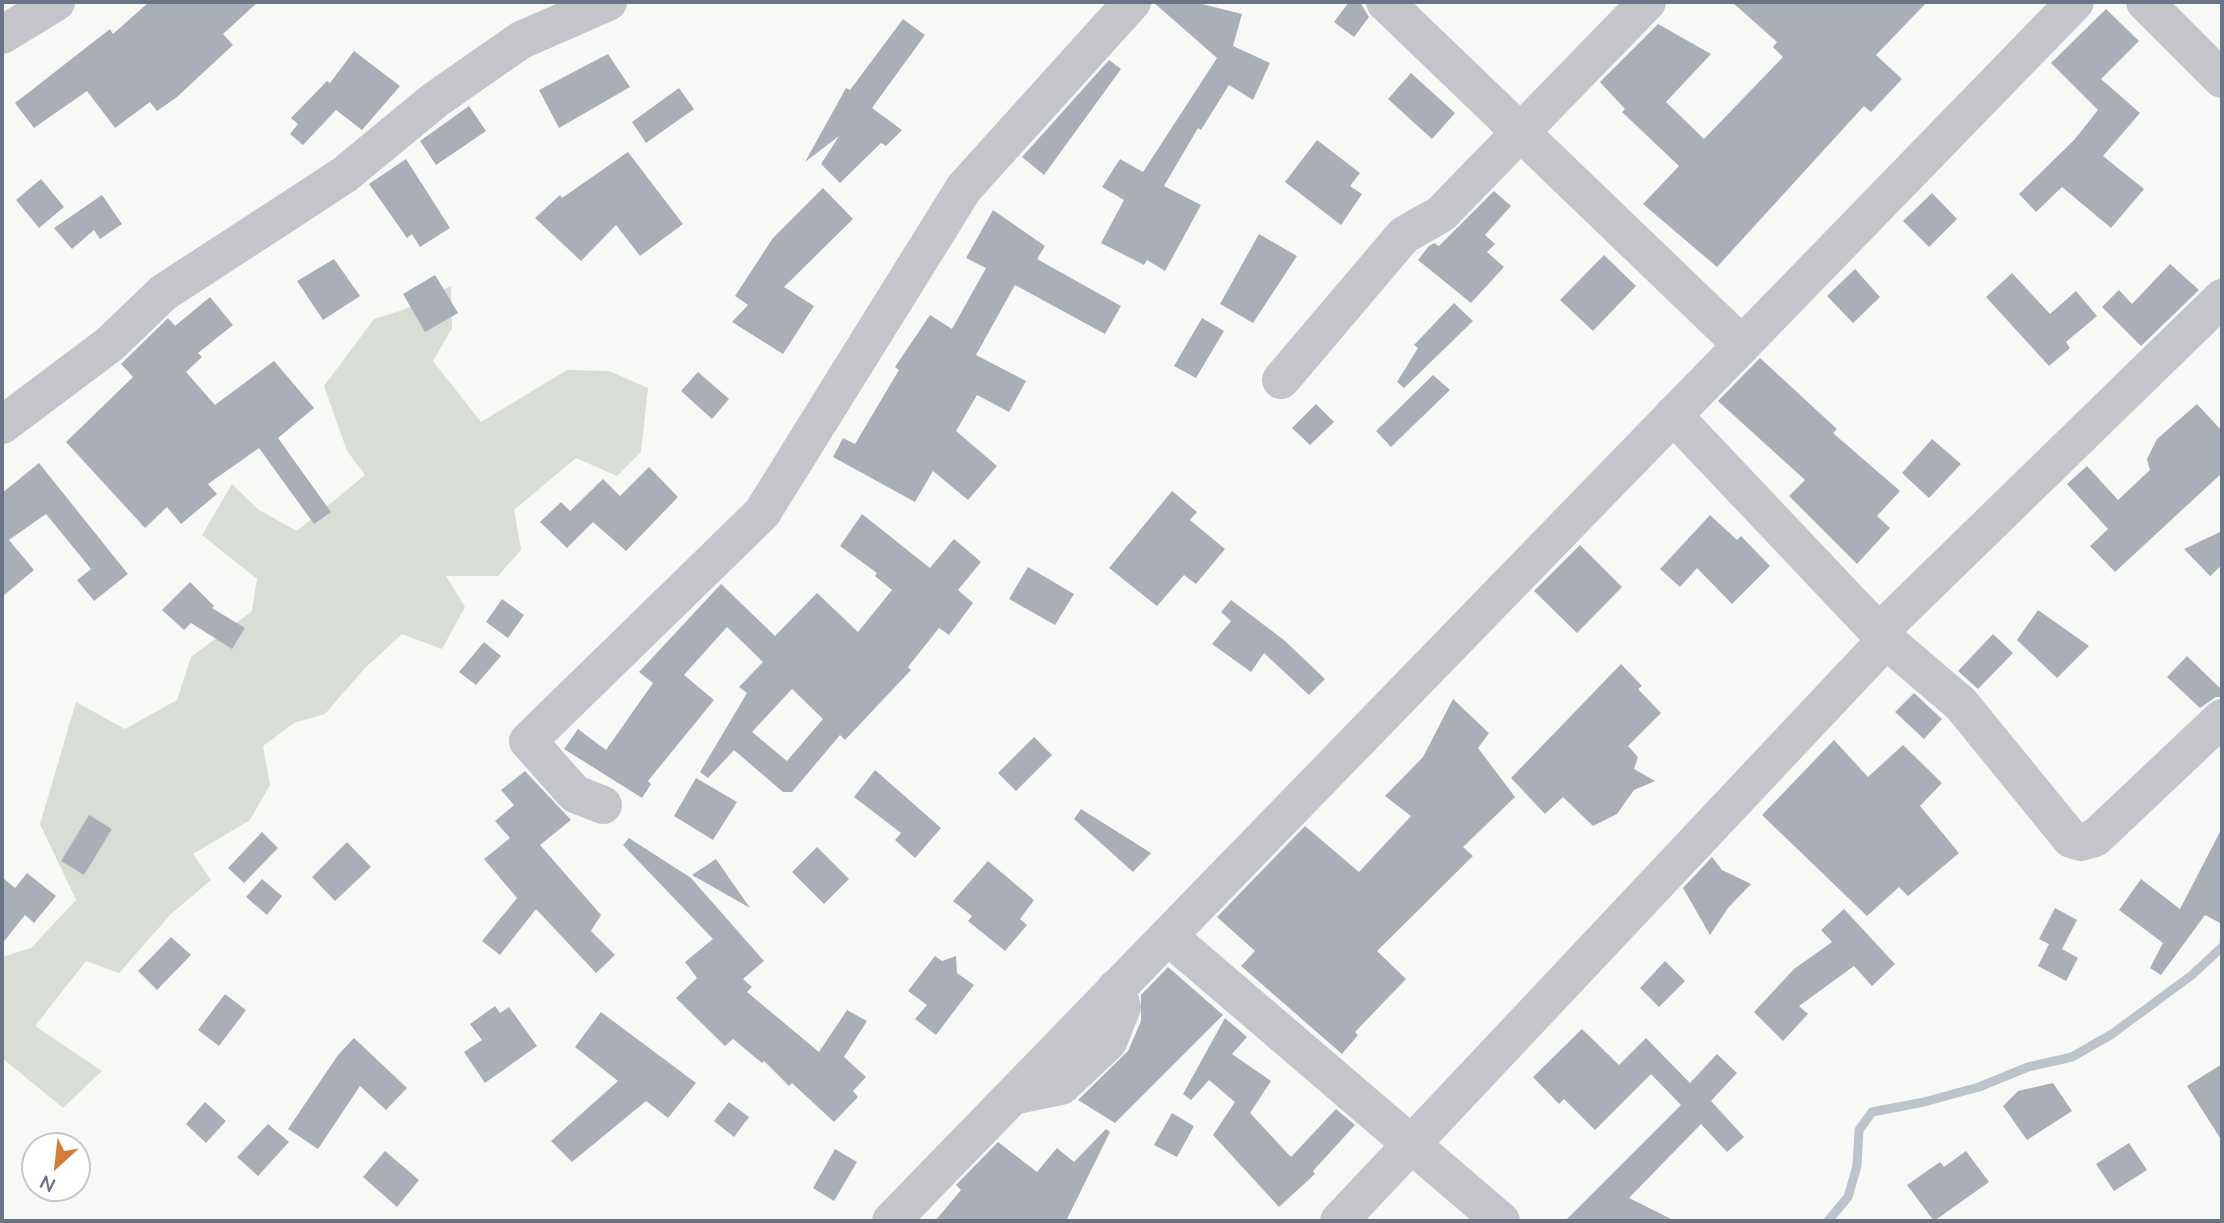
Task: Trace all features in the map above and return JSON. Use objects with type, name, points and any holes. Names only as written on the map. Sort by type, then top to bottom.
[{"type":"street","points":[[2,35],[55,2]]},
{"type":"street","points":[[2,425],[110,344],[163,293],[344,176],[445,93],[521,40],[608,2]]},
{"type":"street","points":[[603,806],[575,794],[528,741],[762,513],[964,188],[1132,2]]},
{"type":"street","points":[[1385,2],[1742,345]]},
{"type":"street","points":[[1281,380],[1404,235],[1441,214],[1647,2]]},
{"type":"street","points":[[2145,2],[2222,79]]},
{"type":"street","points":[[891,1221],[2070,4]]},
{"type":"street","points":[[1339,1221],[1883,636],[2222,298]]},
{"type":"street","points":[[1673,415],[1883,636],[1961,704],[2071,839],[2081,842],[2095,838],[2222,718]]},
{"type":"street","points":[[1168,936],[1501,1221]]},
{"type":"shaded area","points":[[451,286],[452,328],[433,361],[481,422],[567,370],[609,371],[648,388],[641,452],[617,476],[576,458],[514,510],[521,550],[498,576],[446,576],[465,607],[442,649],[402,634],[365,668],[325,714],[294,723],[263,746],[270,785],[250,820],[193,854],[211,880],[171,914],[119,973],[86,961],[35,1026],[102,1071],[63,1108],[2,1058],[2,957],[31,948],[76,900],[40,824],[76,702],[125,729],[177,700],[191,657],[252,611],[257,579],[202,535],[232,484],[259,510],[297,531],[365,475],[347,451],[324,386],[374,319],[403,310]]},
{"type":"building","points":[[149,2],[258,2],[223,34],[233,45],[177,97],[157,111],[150,102],[115,128],[87,91],[34,128],[15,103],[110,29],[113,34]]},
{"type":"building","points":[[1153,2],[1194,2],[1242,14],[1233,46],[1270,63],[1253,100],[1229,85],[1201,130],[1198,128],[1164,186],[1201,205],[1165,271],[1147,260],[1144,265],[1101,243],[1124,200],[1102,187],[1120,159],[1143,172],[1217,58]]},
{"type":"building","points":[[1349,2],[1360,2],[1369,17],[1354,37],[1334,22]]},
{"type":"building","points":[[1732,2],[1927,2],[1876,55],[1902,79],[1871,112],[1864,106],[1717,267],[1643,204],[1679,166],[1622,112],[1625,109],[1600,82],[1658,24],[1711,54],[1666,102],[1704,139],[1783,57],[1773,47],[1777,42]]},
{"type":"building","points":[[2106,9],[2139,41],[2101,79],[2140,113],[2103,156],[2144,189],[2111,228],[2062,187],[2036,212],[2019,194],[2074,140],[2098,110],[2051,63]]},
{"type":"building","points":[[903,19],[925,35],[872,108],[902,130],[886,146],[881,143],[840,183],[821,164],[839,136],[805,162],[846,88],[850,90]]},
{"type":"building","points":[[354,51],[400,86],[362,130],[336,110],[303,145],[290,134],[298,124],[291,118],[327,81],[330,83]]},
{"type":"building","points":[[608,54],[630,87],[559,128],[539,90]]},
{"type":"building","points":[[1109,60],[1121,69],[1044,175],[1022,157]]},
{"type":"building","points":[[1411,73],[1455,113],[1432,139],[1388,99]]},
{"type":"building","points":[[679,88],[694,109],[646,143],[632,122]]},
{"type":"building","points":[[469,106],[486,131],[436,165],[420,141]]},
{"type":"building","points":[[1317,140],[1360,173],[1350,186],[1362,194],[1341,225],[1285,182]]},
{"type":"building","points":[[628,152],[683,224],[640,256],[616,225],[581,261],[535,218],[560,195],[562,198]]},
{"type":"building","points":[[406,159],[450,228],[420,247],[412,234],[407,238],[369,184]]},
{"type":"building","points":[[41,179],[64,207],[39,228],[16,200]]},
{"type":"building","points":[[823,188],[853,219],[784,287],[814,306],[783,354],[732,322],[748,305],[735,296],[773,238]]},
{"type":"building","points":[[1494,191],[1511,206],[1485,235],[1495,244],[1487,252],[1504,267],[1471,303],[1418,260],[1434,243],[1439,246]]},
{"type":"building","points":[[1932,193],[1957,219],[1929,247],[1903,221]]},
{"type":"building","points":[[102,195],[122,224],[100,239],[94,230],[72,249],[54,228]]},
{"type":"building","points":[[993,210],[1045,246],[1037,259],[1121,306],[1105,334],[1015,285],[976,355],[1026,381],[1009,412],[977,395],[956,431],[997,466],[968,500],[933,471],[915,502],[833,457],[843,438],[855,444],[899,370],[895,367],[930,315],[952,329],[986,268],[966,258]]},
{"type":"building","points":[[1259,234],[1297,256],[1253,323],[1220,304]]},
{"type":"building","points":[[1604,255],[1636,286],[1593,331],[1560,300]]},
{"type":"building","points":[[334,259],[360,296],[323,320],[297,281]]},
{"type":"building","points":[[2170,264],[2199,290],[2141,346],[2102,307],[2119,290],[2132,304]]},
{"type":"building","points":[[1855,269],[1880,297],[1853,323],[1827,296]]},
{"type":"building","points":[[2012,273],[2050,314],[2076,291],[2097,316],[2066,342],[2070,348],[2049,366],[1986,297]]},
{"type":"building","points":[[435,275],[458,313],[425,332],[403,294]]},
{"type":"building","points":[[210,297],[233,325],[198,353],[202,357],[186,372],[215,405],[274,361],[314,408],[278,438],[331,512],[314,524],[259,448],[208,484],[217,494],[181,524],[167,507],[145,528],[66,442],[133,377],[121,364],[168,318],[175,326]]},
{"type":"building","points":[[1454,303],[1473,321],[1404,388],[1397,382],[1418,348],[1414,345]]},
{"type":"building","points":[[1202,318],[1224,331],[1196,378],[1174,366]]},
{"type":"building","points":[[1760,358],[1837,429],[1833,433],[1900,491],[1877,516],[1890,528],[1857,564],[1789,496],[1805,480],[1718,401]]},
{"type":"building","points":[[698,372],[729,399],[712,419],[681,391]]},
{"type":"building","points":[[1433,375],[1450,390],[1391,447],[1376,431]]},
{"type":"building","points":[[1316,404],[1334,422],[1310,445],[1292,428]]},
{"type":"building","points":[[2197,404],[2222,431],[2222,473],[2115,572],[2090,546],[2108,529],[2067,484],[2087,466],[2118,500],[2150,470],[2147,459],[2157,439]]},
{"type":"building","points":[[1932,439],[1961,464],[1929,498],[1902,473]]},
{"type":"building","points":[[39,463],[128,574],[94,601],[77,580],[91,569],[46,514],[9,540],[34,570],[2,597],[2,493]]},
{"type":"building","points":[[649,467],[678,497],[626,551],[593,522],[567,548],[540,522],[561,502],[570,511],[603,479],[620,496]]},
{"type":"building","points":[[1172,491],[1197,512],[1190,520],[1225,549],[1196,584],[1184,575],[1157,606],[1109,568]]},
{"type":"building","points":[[862,514],[930,568],[954,539],[981,562],[958,590],[973,603],[949,635],[939,628],[908,667],[911,670],[845,740],[840,735],[792,792],[783,792],[734,750],[708,778],[700,772],[747,693],[739,687],[763,662],[727,627],[684,675],[714,700],[648,781],[651,784],[642,798],[564,749],[578,729],[606,750],[653,683],[639,672],[721,584],[775,636],[817,593],[858,632],[892,590],[875,576],[877,573],[840,546]],"holes":[[[792,689],[823,719],[787,761],[752,732]]]},
{"type":"building","points":[[1710,515],[1737,540],[1741,536],[1770,566],[1732,604],[1697,568],[1680,587],[1660,569]]},
{"type":"building","points":[[2222,531],[2222,565],[2210,576],[2184,549]]},
{"type":"building","points":[[1580,545],[1622,587],[1577,633],[1534,591]]},
{"type":"building","points":[[1028,567],[1074,594],[1055,625],[1009,599]]},
{"type":"building","points":[[190,582],[214,606],[212,608],[245,628],[232,649],[191,623],[184,630],[162,610]]},
{"type":"building","points":[[502,599],[524,615],[508,638],[486,622]]},
{"type":"building","points":[[1231,600],[1284,640],[1325,679],[1309,695],[1264,653],[1251,672],[1212,644],[1231,621],[1221,612]]},
{"type":"building","points":[[2038,610],[2089,646],[2057,678],[2017,640]]},
{"type":"building","points":[[1993,634],[2013,653],[1978,689],[1958,671]]},
{"type":"building","points":[[484,642],[501,656],[476,685],[459,672]]},
{"type":"building","points":[[2187,656],[2222,690],[2222,697],[2216,697],[2200,708],[2167,677]]},
{"type":"building","points":[[1621,664],[1642,686],[1638,689],[1661,713],[1628,746],[1638,757],[1634,769],[1655,781],[1634,790],[1617,814],[1593,826],[1563,797],[1545,814],[1511,778]]},
{"type":"building","points":[[1914,693],[1942,719],[1924,739],[1895,712]]},
{"type":"building","points":[[1453,699],[1489,733],[1478,748],[1515,797],[1463,847],[1473,856],[1377,951],[1406,979],[1355,1032],[1358,1035],[1342,1054],[1241,966],[1255,951],[1217,917],[1305,826],[1359,872],[1411,816],[1385,796],[1423,757]]},
{"type":"building","points":[[1034,737],[1052,755],[1016,791],[998,773]]},
{"type":"building","points":[[1834,740],[1868,777],[1903,745],[1942,783],[1920,806],[1959,853],[1908,896],[1899,887],[1867,916],[1762,815]]},
{"type":"building","points":[[875,770],[941,828],[915,858],[895,840],[901,833],[854,797]]},
{"type":"building","points":[[525,771],[571,820],[540,845],[601,915],[591,931],[615,955],[596,973],[536,909],[500,955],[482,941],[517,898],[484,859],[510,838],[495,821],[514,805],[501,790]]},
{"type":"building","points":[[696,778],[737,802],[713,840],[674,816]]},
{"type":"building","points":[[1081,809],[1151,853],[1133,872],[1074,819]]},
{"type":"building","points":[[89,815],[112,829],[84,875],[61,861]]},
{"type":"building","points":[[2222,828],[2222,924],[2205,915],[2161,975],[2150,968],[2163,943],[2119,910],[2141,879],[2180,909]]},
{"type":"building","points":[[262,832],[278,848],[244,883],[228,868]]},
{"type":"building","points":[[629,838],[691,878],[764,961],[743,979],[752,987],[747,992],[819,1052],[847,1010],[867,1021],[844,1057],[866,1077],[853,1091],[858,1097],[834,1122],[792,1083],[789,1086],[764,1061],[762,1063],[733,1039],[725,1046],[676,998],[697,978],[685,962],[713,939],[623,845]]},
{"type":"building","points":[[347,842],[371,867],[335,901],[312,877]]},
{"type":"building","points":[[817,847],[849,879],[824,904],[792,872]]},
{"type":"building","points":[[1712,857],[1722,870],[1751,884],[1728,908],[1710,935],[1683,888]]},
{"type":"building","points":[[716,859],[750,908],[692,875]]},
{"type":"building","points":[[988,861],[1034,900],[1020,919],[1027,925],[1005,951],[968,921],[972,916],[953,901]]},
{"type":"building","points":[[27,873],[56,896],[34,923],[25,915],[2,944],[2,877],[15,888]]},
{"type":"building","points":[[262,879],[282,896],[267,915],[246,897]]},
{"type":"building","points":[[2055,908],[2077,920],[2062,949],[2078,958],[2066,981],[2038,966],[2049,944],[2039,939]]},
{"type":"building","points":[[1844,909],[1895,964],[1872,986],[1854,966],[1799,1006],[1808,1014],[1783,1041],[1754,1012],[1794,969],[1832,942],[1821,930]]},
{"type":"building","points":[[171,937],[191,955],[157,990],[138,971]]},
{"type":"building","points":[[935,956],[942,961],[956,956],[957,973],[974,985],[936,1035],[915,1019],[927,1005],[908,991]]},
{"type":"building","points":[[1665,961],[1685,981],[1659,1007],[1640,988]]},
{"type":"building","points":[[1168,967],[1223,1015],[1115,1123],[1078,1100],[1128,1051],[1141,1021],[1141,995]]},
{"type":"building","points":[[225,994],[246,1010],[219,1046],[198,1030]]},
{"type":"building","points":[[495,1006],[500,1013],[509,1007],[537,1046],[485,1083],[464,1052],[482,1040],[470,1024]]},
{"type":"building","points":[[601,1012],[696,1083],[668,1118],[646,1101],[572,1162],[551,1141],[618,1081],[575,1047]]},
{"type":"building","points":[[1225,1018],[1247,1037],[1232,1054],[1271,1081],[1250,1113],[1291,1157],[1336,1109],[1355,1125],[1313,1171],[1315,1174],[1279,1207],[1213,1135],[1235,1102],[1209,1080],[1191,1100],[1183,1094]]},
{"type":"building","points":[[1582,1029],[1619,1065],[1646,1038],[1690,1083],[1717,1054],[1737,1073],[1711,1101],[1744,1137],[1727,1152],[1701,1124],[1629,1198],[1675,1221],[1565,1221],[1681,1105],[1651,1074],[1595,1130],[1564,1099],[1559,1104],[1533,1077]]},
{"type":"building","points":[[354,1038],[407,1088],[386,1110],[360,1086],[318,1149],[288,1129],[338,1055]]},
{"type":"building","points":[[2222,1064],[2222,1141],[2187,1086]]},
{"type":"building","points":[[2053,1083],[2072,1111],[2027,1140],[2003,1106],[2018,1091]]},
{"type":"building","points":[[205,1102],[226,1121],[206,1143],[186,1124]]},
{"type":"building","points":[[729,1102],[749,1117],[734,1137],[714,1121]]},
{"type":"building","points":[[1172,1113],[1194,1126],[1177,1157],[1154,1145]]},
{"type":"building","points":[[268,1124],[289,1142],[258,1176],[237,1157]]},
{"type":"building","points":[[1106,1129],[1110,1132],[1066,1221],[935,1221],[961,1190],[956,1185],[998,1142],[1037,1172],[1057,1148],[1074,1162]]},
{"type":"building","points":[[2129,1143],[2147,1170],[2114,1191],[2096,1164]]},
{"type":"building","points":[[835,1149],[857,1162],[834,1201],[813,1188]]},
{"type":"building","points":[[385,1151],[419,1180],[397,1207],[363,1177]]},
{"type":"building","points":[[1966,1151],[1989,1182],[1934,1221],[1907,1185],[1940,1162],[1944,1167]]},
{"type":"waterway","points":[[1828,1221],[1848,1197],[1857,1166],[1859,1130],[1872,1112],[1979,1087],[2028,1067],[2072,1057],[2112,1034],[2192,975],[2222,947]]}]
